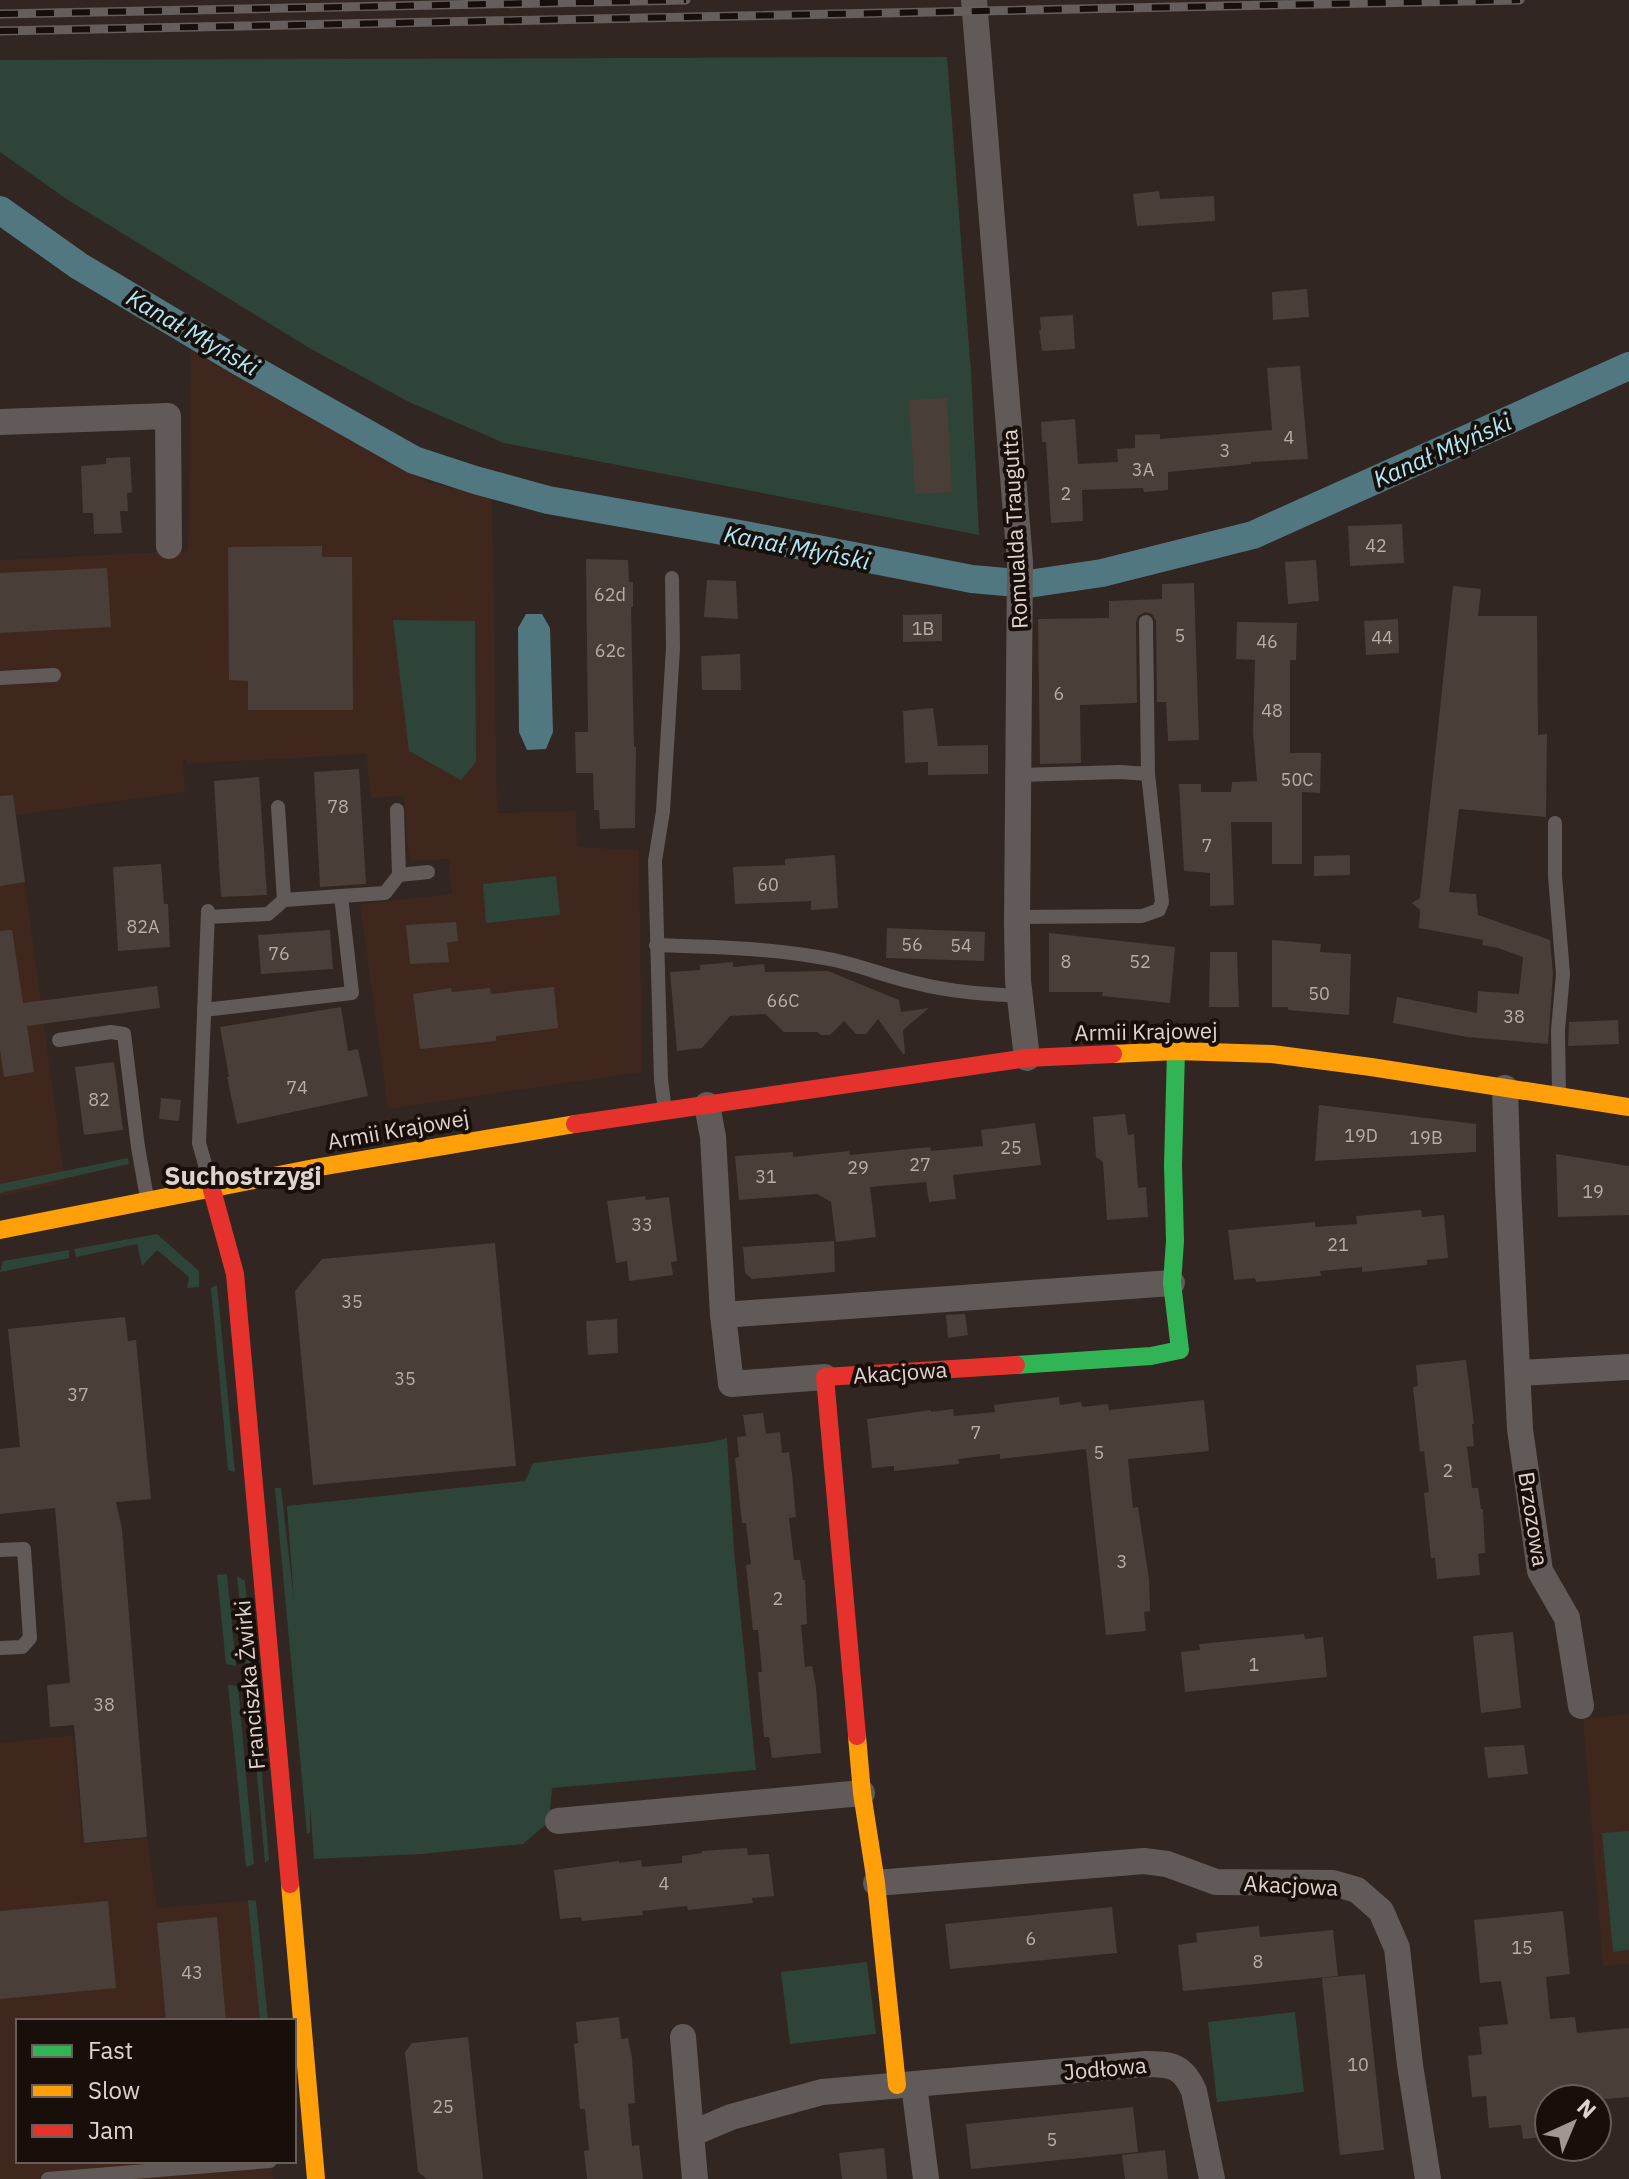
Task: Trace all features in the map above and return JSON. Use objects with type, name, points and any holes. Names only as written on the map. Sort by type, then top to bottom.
[{"type":"street","name":"Romualda Traugutta","points":[[974,0],[1020,562],[1017,917],[1020,996],[1027,1058]]},
{"type":"street","points":[[0,422],[168,416],[169,546]]},
{"type":"street","name":"Armii Krajowej","points":[[0,1230],[422,1149],[1027,1058],[1176,1051],[1272,1054],[1629,1107]]},
{"type":"street","name":"Akacjowa","points":[[906,2085],[862,1793],[825,1377],[1151,1356],[1180,1350],[1172,1283],[1176,1051]]},
{"type":"street","name":"Brzozowa","points":[[1505,1088],[1520,1429],[1540,1571],[1567,1618],[1581,1706]]},
{"type":"street","points":[[707,1105],[713,1137],[723,1315],[731,1384],[825,1377]]},
{"type":"street","name":"Franciszka Żwirki","points":[[212,1190],[235,1274],[255,1479],[309,2158],[316,2179]]},
{"type":"street","points":[[723,1315],[1172,1283]]},
{"type":"street","points":[[1518,1373],[1629,1367]]},
{"type":"street","points":[[558,1821],[862,1793]]},
{"type":"street","name":"Akacjowa","points":[[876,1883],[1144,1861],[1167,1864],[1216,1882],[1333,1883],[1357,1890],[1381,1911],[1397,1948],[1410,2065],[1428,2179]]},
{"type":"street","points":[[683,2037],[695,2179]]},
{"type":"street","name":"Jodłowa","points":[[691,2134],[731,2117],[822,2092],[1146,2064],[1172,2066],[1182,2071],[1194,2091],[1212,2179]]},
{"type":"street","points":[[906,2085],[926,2179]]},
{"type":"lane","points":[[665,1112],[661,1080],[655,861],[663,811],[672,663],[672,578]]},
{"type":"lane","points":[[1017,917],[1142,916],[1159,910],[1162,902],[1148,774],[1146,622]]},
{"type":"lane","points":[[0,678],[54,675]]},
{"type":"lane","points":[[1019,775],[1148,774]]},
{"type":"lane","points":[[278,807],[284,900]]},
{"type":"lane","points":[[212,1190],[199,1143],[208,914],[268,914],[284,900],[385,893],[399,875],[397,810]]},
{"type":"lane","points":[[1555,823],[1555,876],[1563,974],[1558,1030],[1559,1096]]},
{"type":"lane","points":[[399,875],[428,872]]},
{"type":"lane","points":[[204,1010],[352,993],[341,896]]},
{"type":"lane","points":[[656,945],[736,947],[785,953],[833,960],[914,983],[969,994],[1020,996]]},
{"type":"lane","points":[[59,1040],[111,1032],[124,1034],[148,1202]]},
{"type":"lane","points":[[0,1550],[24,1549],[30,1638],[22,1647],[0,1648]]},
{"type":"lane","points":[[48,2179],[245,2163]]},
{"type":"shaded area","points":[[191,347],[430,483],[492,497],[497,813],[576,811],[577,847],[639,850],[642,1072],[388,1109],[360,904],[452,894],[449,859],[409,861],[404,796],[371,798],[366,754],[186,764],[185,759],[185,792],[16,815],[65,1182],[0,1197],[0,560],[188,551]]},
{"type":"shaded area","points":[[1629,1714],[1629,1964],[1603,1966],[1583,1719]]},
{"type":"shaded area","points":[[73,1735],[83,1844],[147,1838],[157,1908],[256,1900],[264,2019],[16,2019],[16,2163],[272,2163],[273,2179],[0,2179],[0,1743]]},
{"type":"green space","points":[[947,57],[971,372],[979,535],[504,443],[409,402],[311,349],[68,200],[0,152],[0,60]]},
{"type":"green space","points":[[393,620],[475,621],[476,762],[461,780],[409,751]]},
{"type":"green space","points":[[556,876],[560,915],[486,923],[483,884]]},
{"type":"green space","points":[[128,1158],[129,1164],[0,1193],[0,1184]]},
{"type":"green space","points":[[157,1234],[199,1271],[199,1287],[187,1288],[189,1277],[157,1250],[142,1266],[137,1244],[76,1257],[74,1249]]},
{"type":"green space","points":[[69,1250],[69,1258],[0,1272],[3,1261]]},
{"type":"green space","points":[[217,1285],[235,1472],[228,1470],[211,1288]]},
{"type":"green space","points":[[727,1438],[734,1551],[756,1770],[552,1788],[549,1822],[523,1844],[421,1854],[314,1859],[310,1804],[310,1833],[307,1834],[275,1488],[281,1488],[294,1601],[287,1506],[525,1481],[533,1463]]},
{"type":"green space","points":[[227,1574],[236,1666],[226,1664],[217,1575]]},
{"type":"green space","points":[[237,1576],[245,1581],[252,1662],[246,1665]]},
{"type":"green space","points":[[228,1685],[238,1686],[254,1864],[246,1867]]},
{"type":"green space","points":[[249,1686],[255,1691],[269,1860],[265,1863]]},
{"type":"green space","points":[[1629,1831],[1629,1950],[1613,1952],[1602,1833]]},
{"type":"green space","points":[[248,1900],[256,1901],[268,2019],[260,2019]]},
{"type":"green space","points":[[867,1962],[876,2034],[790,2044],[781,1972]]},
{"type":"green space","points":[[1295,2012],[1304,2092],[1217,2102],[1208,2022]]},
{"type":"water","points":[[526,614],[542,614],[550,628],[553,732],[546,749],[527,750],[519,732],[518,628]]},
{"type":"building","points":[[1159,191],[1160,199],[1214,196],[1215,221],[1137,226],[1133,194]]},
{"type":"building","points":[[1307,289],[1309,317],[1273,320],[1272,292]]},
{"type":"building","points":[[1073,315],[1075,349],[1042,351],[1040,317]]},
{"type":"building","points":[[1300,366],[1308,459],[1168,472],[1168,490],[1082,490],[1083,521],[1051,523],[1046,442],[1042,442],[1041,422],[1075,419],[1078,464],[1118,462],[1117,449],[1135,448],[1135,435],[1160,434],[1160,439],[1272,430],[1267,368]]},
{"type":"building","points":[[947,398],[952,492],[915,494],[909,400]]},
{"type":"building","points":[[130,457],[132,492],[127,493],[128,511],[120,511],[122,533],[94,534],[93,513],[83,513],[81,466],[106,464],[106,458]]},
{"type":"building","points":[[1402,524],[1404,563],[1350,566],[1348,526]]},
{"type":"building","points":[[322,546],[322,557],[352,557],[353,710],[248,710],[248,681],[229,680],[228,547]]},
{"type":"building","points":[[586,559],[628,560],[629,582],[633,582],[635,828],[600,829],[599,810],[594,810],[593,773],[576,773],[575,732],[588,732]]},
{"type":"building","points":[[1316,560],[1319,601],[1288,604],[1285,562]]},
{"type":"building","points":[[107,568],[111,627],[0,633],[0,573]]},
{"type":"building","points":[[707,580],[736,581],[738,619],[704,617]]},
{"type":"building","points":[[1194,583],[1199,740],[1168,741],[1166,702],[1157,702],[1156,621],[1152,614],[1145,612],[1138,616],[1136,622],[1137,703],[1080,705],[1081,763],[1040,764],[1038,619],[1109,618],[1109,601],[1162,599],[1162,584]]},
{"type":"building","points":[[1453,586],[1481,589],[1478,616],[1537,616],[1538,735],[1547,734],[1546,817],[1459,809],[1449,892],[1476,894],[1478,915],[1550,940],[1553,974],[1548,1044],[1467,1037],[1393,1023],[1397,997],[1477,1013],[1478,991],[1519,994],[1523,957],[1482,945],[1483,940],[1419,928],[1420,910],[1412,903],[1420,898]]},
{"type":"building","points":[[942,614],[942,641],[903,642],[903,615]]},
{"type":"building","points":[[1398,619],[1399,653],[1366,655],[1364,621]]},
{"type":"building","points":[[1237,622],[1297,623],[1296,660],[1290,660],[1290,753],[1321,753],[1320,793],[1302,792],[1302,864],[1272,864],[1272,822],[1231,822],[1234,905],[1210,906],[1210,873],[1184,871],[1179,784],[1201,784],[1201,792],[1231,792],[1232,782],[1257,781],[1253,731],[1255,660],[1236,659]]},
{"type":"building","points":[[740,654],[741,690],[702,690],[701,656]]},
{"type":"building","points":[[933,708],[938,746],[988,745],[988,774],[928,775],[928,762],[905,763],[903,711]]},
{"type":"building","points":[[359,769],[366,884],[320,887],[314,772]]},
{"type":"building","points":[[259,777],[267,895],[221,897],[214,781]]},
{"type":"building","points":[[13,795],[25,882],[0,886],[0,796]]},
{"type":"building","points":[[835,855],[838,908],[811,910],[811,901],[735,904],[733,867],[785,865],[785,859]]},
{"type":"building","points":[[1350,855],[1350,875],[1314,876],[1314,856]]},
{"type":"building","points":[[161,864],[164,904],[168,904],[170,947],[118,951],[113,867]]},
{"type":"building","points":[[456,922],[458,941],[447,943],[449,962],[410,964],[406,925]]},
{"type":"building","points":[[887,928],[985,932],[984,961],[886,958]]},
{"type":"building","points":[[12,930],[23,1003],[157,986],[160,1008],[27,1026],[34,1072],[4,1077],[0,1049],[0,931]]},
{"type":"building","points":[[330,930],[333,969],[261,974],[258,935]]},
{"type":"building","points":[[1049,933],[1175,947],[1170,1003],[1102,996],[1103,992],[1049,992]]},
{"type":"building","points":[[1272,940],[1321,944],[1320,952],[1351,954],[1349,1015],[1272,1007]]},
{"type":"building","points":[[1210,952],[1237,952],[1239,1007],[1209,1007]]},
{"type":"building","points":[[733,962],[733,967],[764,964],[765,972],[828,971],[899,1000],[901,1012],[929,1008],[903,1030],[905,1054],[878,1019],[866,1034],[856,1034],[844,1021],[830,1035],[821,1035],[817,1032],[784,1032],[765,1014],[730,1016],[702,1048],[677,1051],[670,972],[700,970],[700,965]]},
{"type":"building","points":[[554,987],[558,1028],[496,1036],[496,1041],[420,1049],[413,994],[451,988],[452,992],[490,988],[491,994]]},
{"type":"building","points":[[341,1007],[348,1051],[358,1049],[368,1096],[237,1124],[220,1027]]},
{"type":"building","points":[[1618,1020],[1619,1044],[1568,1046],[1569,1022]]},
{"type":"building","points":[[114,1062],[123,1130],[84,1135],[75,1067]]},
{"type":"building","points":[[161,1098],[181,1100],[179,1121],[159,1119]]},
{"type":"building","points":[[1319,1105],[1476,1124],[1476,1152],[1315,1161]]},
{"type":"building","points":[[1125,1114],[1128,1135],[1134,1134],[1138,1188],[1146,1187],[1148,1217],[1107,1220],[1103,1162],[1096,1157],[1093,1117]]},
{"type":"building","points":[[1035,1123],[1041,1165],[953,1175],[956,1199],[929,1202],[926,1182],[870,1187],[876,1237],[836,1242],[831,1202],[817,1194],[739,1200],[735,1156],[793,1152],[793,1157],[849,1151],[850,1155],[930,1147],[931,1151],[983,1146],[981,1130]]},
{"type":"building","points":[[1556,1154],[1629,1166],[1629,1215],[1558,1217]]},
{"type":"building","points":[[645,1196],[646,1200],[669,1197],[677,1261],[671,1262],[673,1275],[629,1281],[627,1261],[616,1263],[607,1201]]},
{"type":"building","points":[[1421,1210],[1422,1217],[1444,1215],[1448,1258],[1427,1260],[1427,1265],[1362,1272],[1362,1267],[1320,1271],[1321,1276],[1256,1282],[1255,1278],[1234,1280],[1228,1230],[1315,1222],[1315,1227],[1357,1224],[1356,1216]]},
{"type":"building","points":[[834,1241],[835,1272],[752,1279],[745,1273],[743,1247]]},
{"type":"building","points":[[495,1243],[516,1466],[313,1485],[295,1291],[322,1259]]},
{"type":"building","points":[[965,1314],[968,1335],[948,1338],[946,1315]]},
{"type":"building","points":[[125,1317],[128,1341],[136,1340],[151,1499],[116,1502],[122,1529],[147,1837],[84,1843],[74,1725],[50,1727],[47,1685],[70,1683],[55,1508],[0,1514],[0,1449],[20,1447],[8,1329]]},
{"type":"building","points":[[617,1319],[618,1353],[588,1355],[586,1321]]},
{"type":"building","points":[[1466,1360],[1474,1424],[1474,1446],[1467,1447],[1472,1488],[1478,1488],[1483,1509],[1485,1553],[1478,1554],[1480,1575],[1437,1579],[1435,1558],[1431,1558],[1424,1493],[1429,1492],[1424,1451],[1420,1452],[1413,1387],[1418,1386],[1416,1365]]},
{"type":"building","points":[[1059,1397],[1060,1405],[1081,1402],[1082,1407],[1108,1404],[1109,1410],[1204,1400],[1209,1451],[1128,1459],[1133,1508],[1138,1507],[1149,1579],[1150,1611],[1144,1612],[1146,1631],[1106,1635],[1086,1449],[1000,1459],[1000,1454],[958,1459],[959,1464],[894,1471],[894,1466],[872,1468],[867,1419],[931,1410],[953,1409],[954,1416],[995,1412],[994,1405]]},
{"type":"building","points":[[763,1413],[766,1434],[780,1432],[782,1453],[789,1452],[796,1517],[789,1518],[794,1560],[800,1560],[805,1580],[807,1624],[801,1625],[805,1667],[812,1666],[816,1687],[821,1753],[772,1758],[769,1737],[764,1737],[758,1630],[753,1630],[746,1565],[751,1564],[746,1523],[742,1523],[735,1458],[739,1457],[737,1437],[746,1436],[743,1415]]},
{"type":"building","points":[[1513,1632],[1521,1708],[1481,1713],[1473,1636]]},
{"type":"building","points":[[1304,1634],[1305,1639],[1323,1637],[1327,1677],[1185,1692],[1181,1652],[1200,1650],[1199,1644]]},
{"type":"building","points":[[1524,1745],[1528,1774],[1488,1778],[1484,1747]]},
{"type":"building","points":[[747,1848],[748,1855],[769,1854],[774,1896],[752,1898],[753,1903],[642,1911],[643,1915],[582,1921],[581,1917],[560,1919],[554,1870],[619,1861],[641,1860],[642,1867],[682,1863],[682,1856],[702,1851]]},
{"type":"building","points":[[108,1901],[116,1988],[0,1999],[0,1911]]},
{"type":"building","points":[[1112,1907],[1117,1953],[950,1969],[945,1924]]},
{"type":"building","points":[[1563,1911],[1570,1974],[1546,1977],[1550,2019],[1575,2017],[1577,2033],[1629,2028],[1629,2097],[1613,2098],[1613,2083],[1533,2083],[1533,2138],[1523,2139],[1521,2125],[1489,2128],[1486,2096],[1472,2097],[1468,2056],[1482,2054],[1479,2027],[1508,2024],[1501,1981],[1480,1983],[1474,1920]]},
{"type":"building","points":[[217,1917],[226,2019],[166,2019],[157,1923]]},
{"type":"building","points":[[1259,1926],[1260,1937],[1333,1930],[1338,1976],[1183,1991],[1178,1945],[1197,1942],[1196,1933]]},
{"type":"building","points":[[1365,1974],[1384,2150],[1340,2155],[1322,1978]]},
{"type":"building","points":[[619,2017],[621,2039],[628,2038],[632,2058],[635,2103],[628,2104],[632,2146],[639,2145],[643,2179],[587,2179],[584,2151],[589,2150],[585,2109],[580,2109],[574,2044],[578,2043],[576,2022]]},
{"type":"building","points":[[468,2037],[483,2179],[427,2179],[418,2172],[405,2052],[412,2043]]},
{"type":"building","points":[[1133,2107],[1138,2152],[971,2169],[966,2124]]},
{"type":"building","points":[[884,2148],[887,2179],[842,2179],[839,2153]]},
{"type":"building","points":[[1165,2150],[1168,2179],[1125,2179],[1122,2155]]},
{"type":"waterway","name":"Kanał Młyński","points":[[0,210],[79,266],[414,460],[548,500],[972,579],[1028,584],[1102,573],[1253,535],[1629,366]]},
{"type":"railway","points":[[0,14],[686,0]]},
{"type":"railway","points":[[0,31],[1520,0]]},
{"type":"traffic: fast","points":[[1016,1365],[1151,1356],[1180,1350],[1172,1283],[1176,1051]]},
{"type":"traffic: slow","points":[[1113,1054],[1176,1051],[1272,1054],[1629,1107]]},
{"type":"traffic: slow","points":[[0,1230],[314,1168],[575,1124]]},
{"type":"traffic: slow","points":[[857,1736],[897,2085]]},
{"type":"traffic: slow","points":[[290,1884],[316,2179]]},
{"type":"traffic: jam","points":[[575,1124],[1027,1058],[1113,1054]]},
{"type":"traffic: jam","points":[[212,1190],[235,1274],[290,1884]]},
{"type":"traffic: jam","points":[[857,1736],[825,1377],[1016,1365]]},
{"type":"district","name":"Suchostrzygi","points":[[243,1175]]}]
